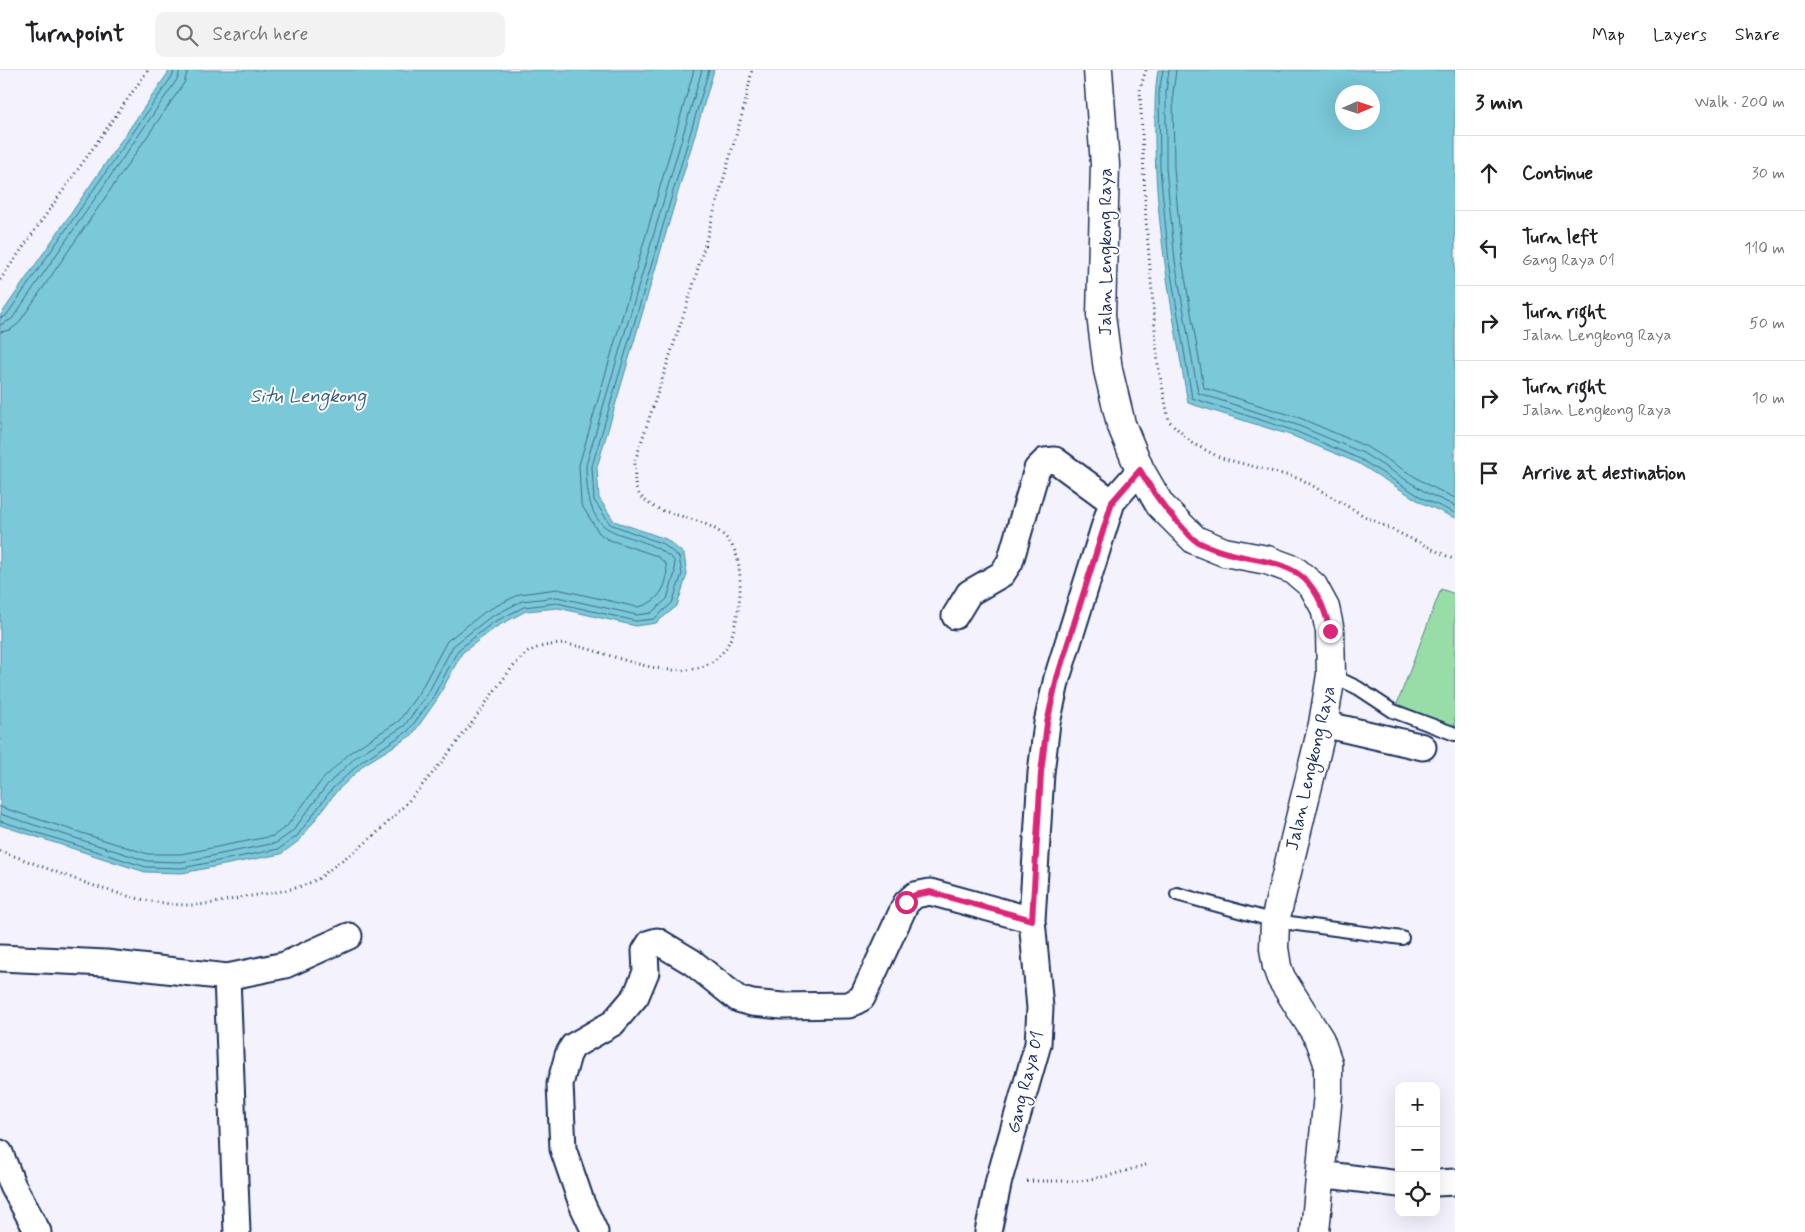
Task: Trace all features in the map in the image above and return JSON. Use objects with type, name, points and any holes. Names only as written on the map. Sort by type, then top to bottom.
[{"type":"street","name":"Jalan Lengkong Raya","points":[[1098,70],[1105,165],[1101,315],[1108,370],[1121,424],[1140,470],[1160,505],[1195,540],[1224,552],[1267,560],[1294,570],[1313,586],[1325,608],[1330,631],[1331,675],[1323,724],[1275,921],[1274,948],[1277,968],[1281,978],[1320,1040],[1328,1063],[1329,1080],[1315,1232]]},
{"type":"street","points":[[955,616],[968,593],[1002,574],[1010,562],[1037,469],[1045,461],[1056,460],[1112,502]]},
{"type":"street","name":"Gang Raya 01","points":[[988,1232],[999,1180],[1038,1044],[1040,1008],[1032,920],[1041,773],[1047,723],[1057,678],[1112,502],[1140,470]]},
{"type":"street","points":[[1323,724],[1423,747]]},
{"type":"street","points":[[595,1232],[582,1204],[563,1149],[560,1084],[568,1055],[573,1046],[613,1023],[636,996],[646,972],[645,951],[650,943],[657,941],[682,955],[738,999],[782,1006],[849,1005],[862,998],[906,902],[915,895],[930,892],[1032,920]]},
{"type":"street","points":[[0,958],[106,963],[226,977],[285,965],[349,936]]},
{"type":"street","points":[[226,977],[237,1232]]},
{"type":"street","points":[[0,1153],[13,1186],[38,1232]]},
{"type":"street","points":[[1320,1174],[1395,1183]]},
{"type":"street","points":[[1440,1183],[1455,1182]]},
{"type":"lane","points":[[1331,675],[1358,688],[1393,711],[1455,734]]},
{"type":"lane","points":[[1177,894],[1275,921],[1402,938]]},
{"type":"path","points":[[0,280],[148,70]]},
{"type":"path","points":[[0,851],[124,896],[160,903],[190,905],[291,890],[321,877],[382,827],[436,770],[522,655],[546,645],[576,646],[643,667],[664,670],[688,670],[714,660],[725,650],[737,619],[741,579],[738,555],[733,545],[707,523],[650,506],[636,488],[635,461],[693,286],[745,104],[752,70]]},
{"type":"path","points":[[1146,70],[1140,89],[1146,220],[1158,365],[1169,421],[1192,443],[1221,458],[1301,479],[1366,517],[1455,560]]},
{"type":"path","points":[[999,1180],[1079,1181],[1108,1176],[1149,1164]]},
{"type":"green space","points":[[1441,589],[1455,594],[1455,727],[1397,704]]},
{"type":"water","name":"Situ Lengkong","points":[[170,70],[714,70],[597,467],[599,498],[614,521],[666,539],[684,554],[687,574],[677,606],[656,623],[636,626],[558,608],[526,611],[496,627],[462,653],[436,701],[412,735],[365,764],[336,792],[300,840],[281,854],[182,873],[145,872],[0,825],[0,316]]},
{"type":"water","points":[[1158,70],[1455,70],[1455,518],[1422,503],[1358,463],[1293,436],[1188,403],[1166,273],[1158,208],[1155,106]]},
{"type":"route","points":[[906,902],[915,895],[930,892],[1032,920],[1041,773],[1047,723],[1057,678],[1112,502],[1140,470],[1160,505],[1195,540],[1224,552],[1267,560],[1294,570],[1313,586],[1325,608],[1330,631]]}]
